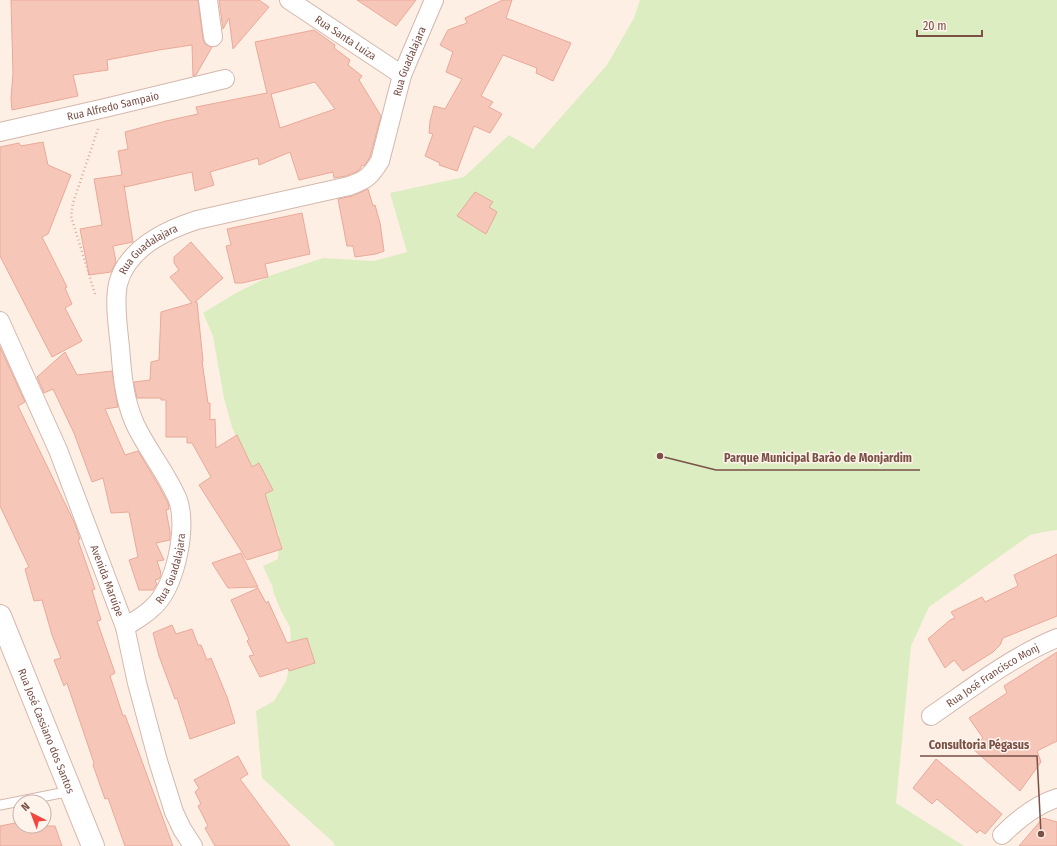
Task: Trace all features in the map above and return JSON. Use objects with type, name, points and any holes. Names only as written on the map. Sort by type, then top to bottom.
[{"type":"main road","name":"Rua José Cassiano dos Santos","points":[[0,616],[93,846]]},
{"type":"street","points":[[208,0],[213,37]]},
{"type":"street","name":"Rua Santa Luiza","points":[[289,0],[402,75]]},
{"type":"street","name":"Rua Guadalajara","points":[[125,627],[152,608],[166,590],[176,560],[181,535],[181,515],[178,501],[168,480],[135,424],[126,400],[122,379],[117,311],[118,284],[124,268],[138,252],[157,236],[176,227],[197,220],[349,186],[362,181],[373,173],[380,161],[402,75],[434,0]]},
{"type":"street","name":"Rua Alfredo Sampaio","points":[[0,132],[225,79]]},
{"type":"street","name":"Avenida Maruípe","points":[[0,321],[58,450],[125,627],[137,683],[158,761],[174,812],[182,829],[193,846]]},
{"type":"street","name":"Rua José Francisco Monj","points":[[931,716],[1002,667],[1040,645],[1057,638]]},
{"type":"street","points":[[1002,835],[1019,818],[1034,808],[1057,798]]},
{"type":"lane","points":[[0,805],[71,791]]},
{"type":"path","points":[[105,108],[73,203],[71,216],[97,300],[107,307],[117,311]]},
{"type":"green space","points":[[640,0],[1057,0],[1057,530],[1030,535],[929,607],[911,646],[896,803],[964,846],[335,846],[333,842],[262,778],[256,711],[274,701],[286,681],[292,657],[290,627],[281,611],[263,566],[278,559],[279,534],[260,495],[232,427],[224,398],[213,336],[203,313],[236,293],[272,275],[323,258],[374,261],[407,252],[390,193],[464,177],[509,135],[533,149],[607,65],[634,18]]},
{"type":"building","points":[[11,0],[198,0],[203,39],[205,44],[212,47],[196,75],[193,76],[192,45],[159,50],[107,60],[108,70],[73,75],[78,96],[12,110],[11,99],[13,73]]},
{"type":"building","points":[[219,0],[259,0],[269,7],[233,49],[229,18],[223,29]]},
{"type":"building","points":[[357,0],[416,0],[396,26]]},
{"type":"building","points":[[503,0],[512,0],[506,18],[571,43],[553,81],[536,73],[537,68],[503,55],[481,96],[493,102],[489,107],[502,114],[490,133],[474,126],[457,171],[439,165],[440,163],[425,156],[433,134],[429,133],[430,121],[434,106],[445,109],[462,79],[446,72],[453,52],[440,45],[448,30],[467,23],[465,18]]},
{"type":"building","points":[[314,30],[335,45],[334,48],[350,60],[348,65],[362,76],[359,80],[381,116],[370,157],[365,165],[361,166],[358,171],[346,176],[334,178],[333,172],[299,180],[290,152],[259,165],[258,158],[210,172],[214,185],[195,191],[192,172],[125,187],[124,185],[133,242],[113,246],[116,262],[111,272],[89,275],[80,229],[102,225],[94,179],[122,175],[118,151],[128,149],[125,132],[198,114],[196,107],[267,93],[255,42]],"holes":[[[315,82],[335,109],[280,128],[271,94]]]},
{"type":"building","points":[[43,142],[48,165],[71,175],[48,234],[42,237],[67,287],[65,288],[72,304],[65,308],[82,341],[52,357],[0,256],[0,147],[19,143],[21,146]]},
{"type":"building","points":[[368,189],[373,206],[375,205],[380,223],[384,251],[376,254],[355,257],[353,246],[347,246],[338,199],[353,196]]},
{"type":"building","points":[[475,192],[493,202],[489,207],[497,212],[486,234],[457,216]]},
{"type":"building","points":[[302,213],[310,254],[265,264],[268,277],[242,283],[235,283],[226,246],[231,245],[227,229]]},
{"type":"building","points":[[191,242],[223,278],[195,302],[197,302],[202,361],[208,403],[210,403],[210,420],[215,419],[216,448],[237,435],[252,467],[259,463],[273,490],[265,494],[282,549],[247,560],[199,485],[211,477],[192,443],[187,443],[187,437],[166,437],[166,400],[161,400],[161,398],[137,398],[134,385],[134,382],[150,380],[151,362],[159,360],[161,312],[192,303],[170,277],[179,270],[174,263],[174,257]]},
{"type":"building","points":[[0,347],[25,402],[18,406],[75,524],[80,539],[78,540],[95,589],[92,590],[101,620],[97,621],[115,673],[110,676],[123,716],[125,715],[173,846],[125,846],[108,798],[105,799],[67,683],[64,686],[54,660],[61,658],[52,635],[42,600],[34,601],[25,569],[29,567],[0,506]]},
{"type":"building","points":[[65,352],[77,375],[112,371],[118,407],[105,409],[125,455],[138,451],[168,503],[169,509],[166,510],[170,540],[156,543],[164,560],[157,561],[161,575],[159,579],[155,580],[157,584],[153,590],[139,590],[129,560],[138,557],[129,512],[111,513],[103,478],[92,482],[74,433],[53,389],[44,393],[37,377]]},
{"type":"building","points":[[241,553],[258,587],[228,588],[212,563]]},
{"type":"building","points":[[1057,554],[1057,616],[1003,638],[1000,645],[993,652],[963,671],[954,660],[945,668],[928,639],[950,620],[955,618],[951,612],[982,597],[985,602],[1018,586],[1014,575]]},
{"type":"building","points":[[258,588],[266,603],[268,601],[287,643],[307,638],[315,663],[289,671],[288,668],[260,677],[249,656],[254,655],[247,641],[249,639],[231,600]]},
{"type":"building","points":[[172,625],[176,634],[192,629],[198,645],[201,645],[207,660],[211,658],[227,697],[235,723],[190,739],[177,698],[175,699],[159,656],[153,633]]},
{"type":"building","points":[[1057,652],[1057,741],[1037,751],[1041,762],[1020,791],[972,748],[983,738],[969,718],[1007,693],[1004,686]]},
{"type":"building","points":[[238,756],[248,774],[240,779],[290,846],[215,846],[205,828],[208,826],[198,806],[201,804],[195,792],[199,788],[194,780]]},
{"type":"building","points":[[936,759],[1002,814],[985,834],[980,830],[977,833],[937,799],[932,804],[913,788]]},
{"type":"building","points":[[1043,818],[1057,822],[1057,846],[1019,846]]},
{"type":"building","points":[[12,824],[12,834],[52,834],[52,826],[55,826],[62,846],[0,846],[0,826]]},
{"type":"place","name":"Parque Municipal Barão de Monjardim","points":[[660,456]]},
{"type":"place","name":"Consultoria Pégasus","points":[[1041,834]]}]
